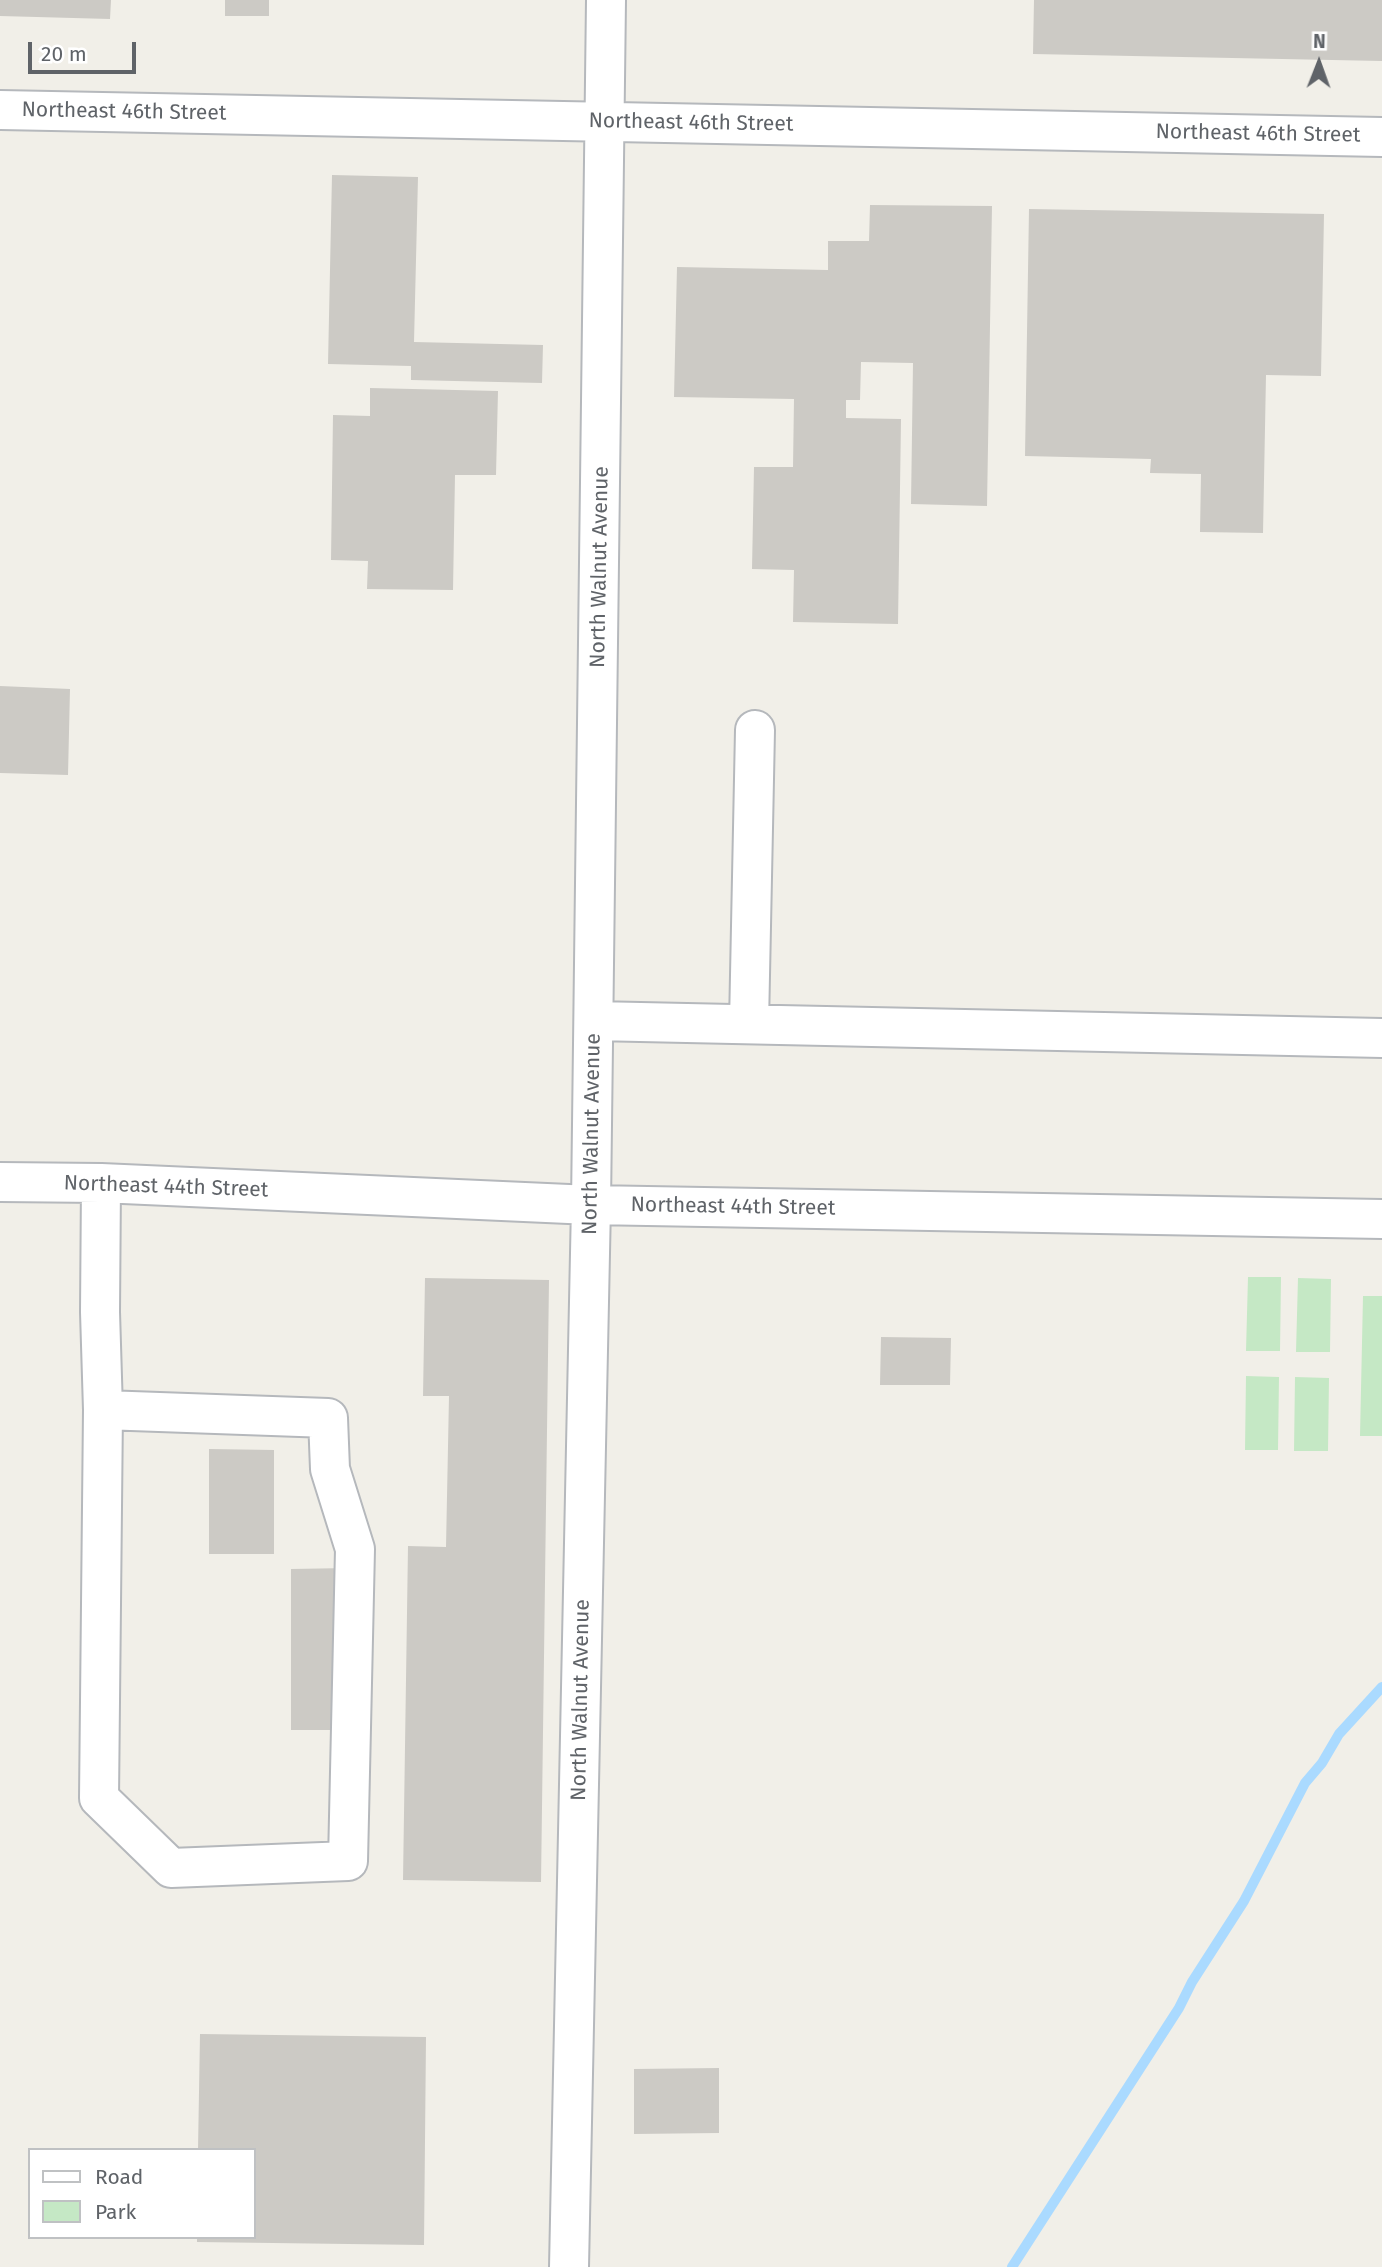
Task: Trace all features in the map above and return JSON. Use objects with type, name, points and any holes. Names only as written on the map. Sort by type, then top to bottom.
[{"type":"street","name":"North Walnut Avenue","points":[[569,2267],[591,1205],[606,0]]},
{"type":"street","name":"Northeast 46th Street","points":[[0,110],[1382,137]]},
{"type":"street","points":[[748,1024],[755,730]]},
{"type":"street","points":[[594,1021],[1382,1038]]},
{"type":"street","name":"Northeast 44th Street","points":[[0,1182],[101,1183],[591,1205],[1382,1219]]},
{"type":"street","points":[[101,1183],[100,1312],[103,1410],[99,1798],[172,1868],[348,1861],[355,1549],[330,1469],[328,1418],[103,1410]]},
{"type":"green space","points":[[1248,1277],[1281,1277],[1280,1351],[1246,1351]]},
{"type":"green space","points":[[1298,1278],[1331,1279],[1330,1352],[1296,1352]]},
{"type":"green space","points":[[1363,1296],[1382,1296],[1382,1436],[1360,1436]]},
{"type":"green space","points":[[1246,1376],[1279,1377],[1278,1450],[1245,1450]]},
{"type":"green space","points":[[1295,1377],[1329,1378],[1328,1451],[1294,1451]]},
{"type":"building","points":[[0,0],[111,0],[110,19],[0,16]]},
{"type":"building","points":[[225,0],[269,0],[269,16],[225,16]]},
{"type":"building","points":[[1034,0],[1382,0],[1382,61],[1033,54]]},
{"type":"building","points":[[332,175],[418,177],[414,342],[543,345],[542,383],[411,380],[411,366],[328,364]]},
{"type":"building","points":[[870,205],[992,206],[987,506],[911,504],[913,363],[861,362],[860,400],[846,400],[846,418],[901,419],[898,624],[793,622],[794,570],[752,569],[754,467],[793,467],[794,399],[674,397],[677,267],[828,270],[828,241],[869,241]]},
{"type":"building","points":[[1029,209],[1324,214],[1321,376],[1266,375],[1263,533],[1200,532],[1201,474],[1150,473],[1151,459],[1025,456]]},
{"type":"building","points":[[370,388],[498,391],[496,475],[455,475],[453,590],[367,589],[368,561],[331,560],[333,415],[370,416]]},
{"type":"building","points":[[0,686],[70,689],[68,775],[0,773]]},
{"type":"building","points":[[425,1278],[549,1280],[541,1882],[403,1880],[408,1546],[446,1547],[449,1396],[423,1396]]},
{"type":"building","points":[[881,1337],[951,1338],[950,1385],[880,1385]]},
{"type":"building","points":[[209,1449],[274,1450],[274,1554],[209,1554]]},
{"type":"building","points":[[349,1568],[349,1730],[291,1730],[291,1569]]},
{"type":"building","points":[[200,2034],[426,2037],[424,2245],[197,2242],[197,2239],[256,2239],[256,2148],[198,2148]]},
{"type":"building","points":[[719,2068],[719,2133],[634,2134],[634,2069]]},
{"type":"waterway","points":[[1012,2267],[1179,2008],[1192,1982],[1244,1901],[1305,1783],[1322,1763],[1339,1734],[1382,1687]]}]
